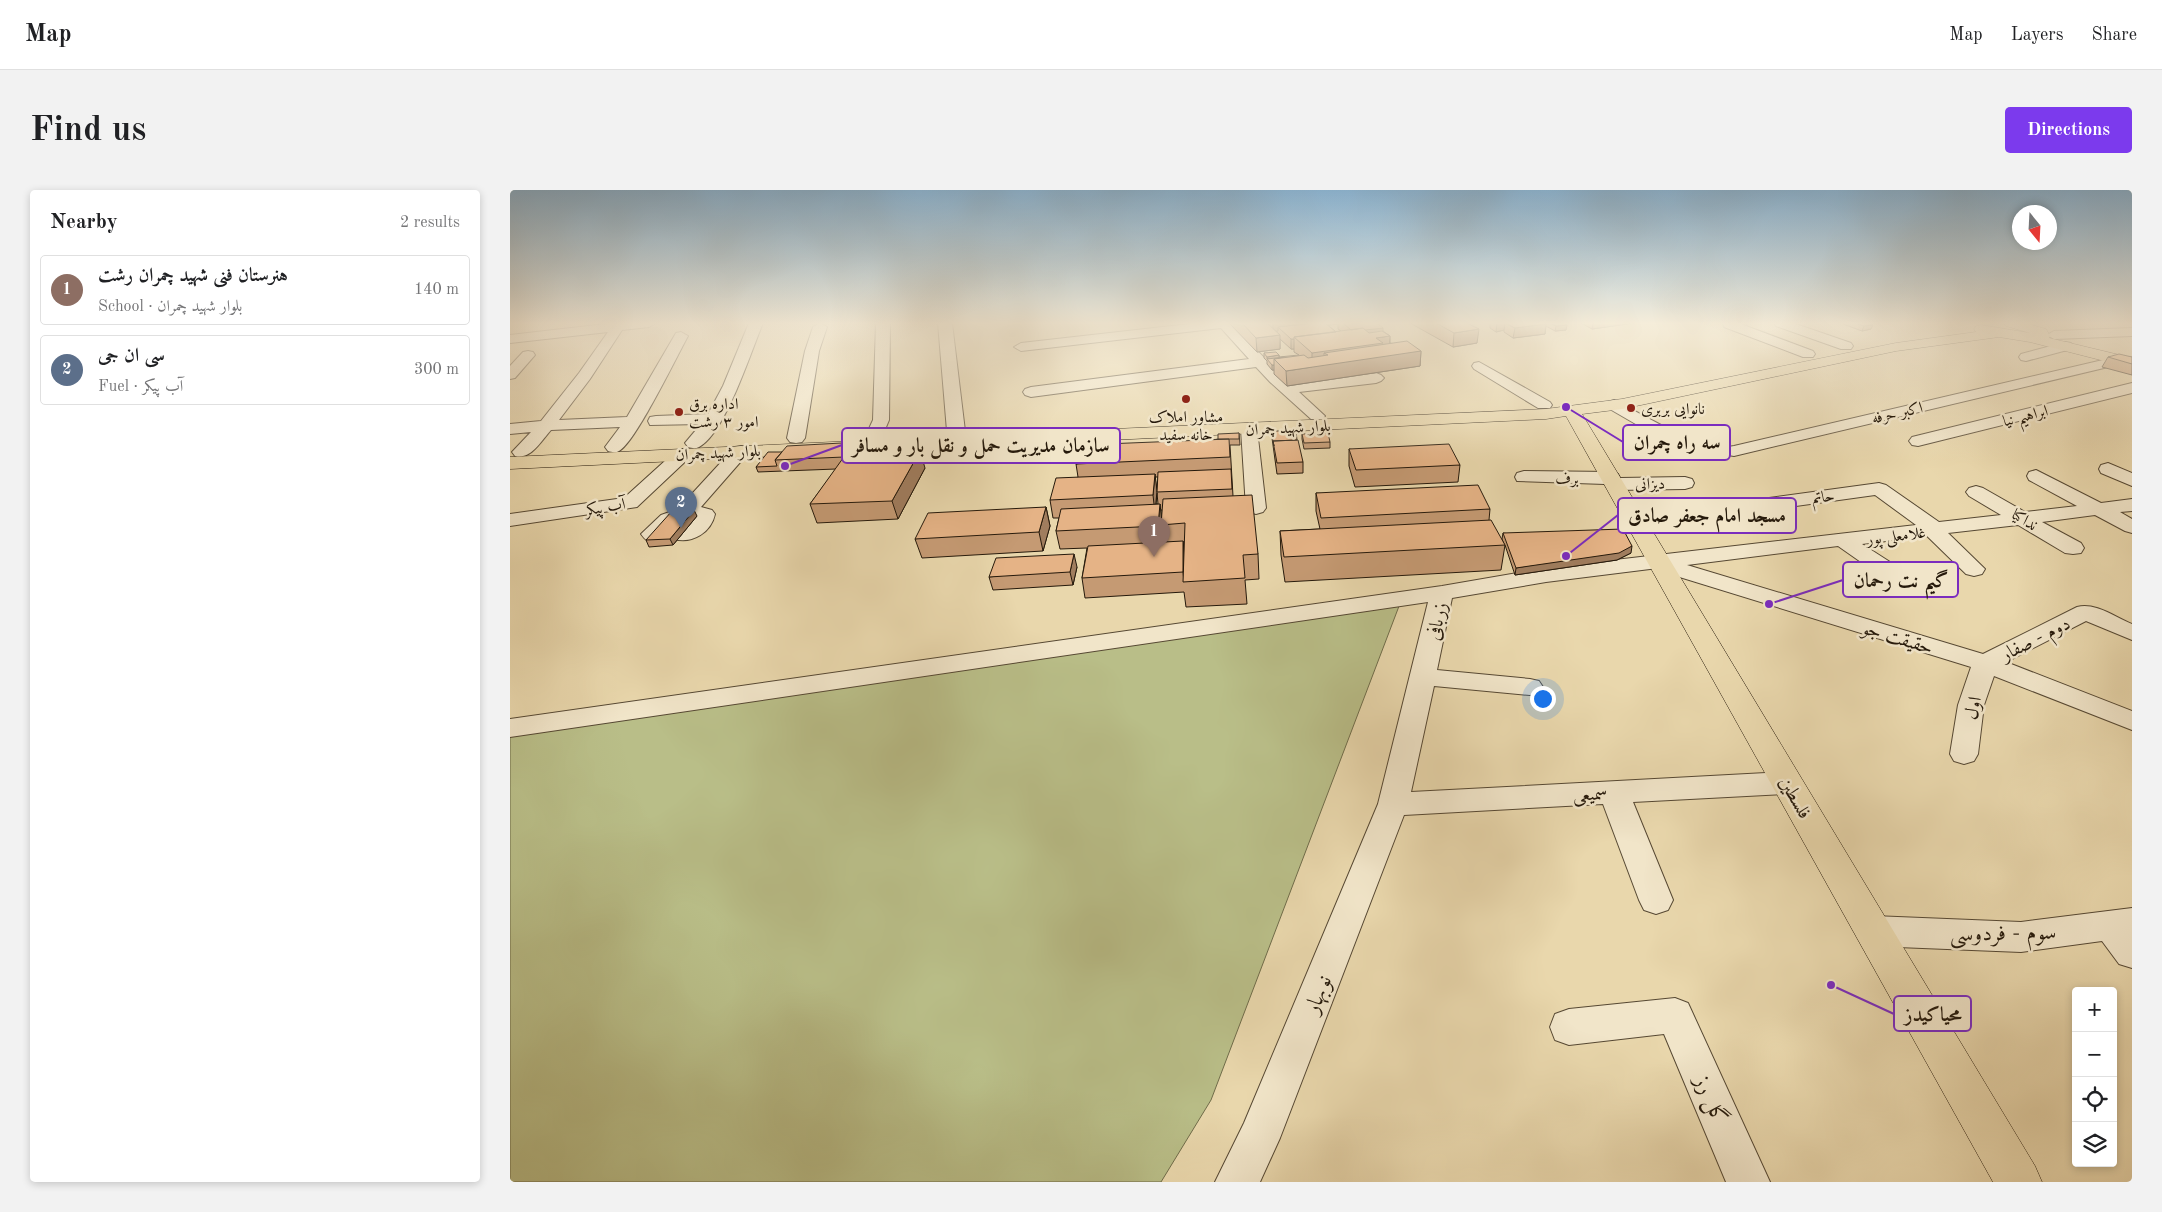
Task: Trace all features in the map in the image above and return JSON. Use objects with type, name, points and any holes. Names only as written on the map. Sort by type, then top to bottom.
[{"type":"main road","name":"بلوار شهید چمران","points":[[1319,421],[1558,408],[1734,369]]},
{"type":"main road","name":"بلوار شهید چمران","points":[[514,456],[1239,426],[1614,405],[1786,369]]},
{"type":"main road","name":"فلسطین","points":[[1558,408],[1613,481],[2019,1182]]},
{"type":"main road","name":"بلوار شهید چمران","points":[[791,444],[875,435],[956,431],[1239,426]]},
{"type":"main road","name":"بلوار شهید چمران","points":[[514,456],[614,447],[688,449]]},
{"type":"street","points":[[514,456],[548,425],[591,369]]},
{"type":"street","points":[[614,447],[633,422],[662,369]]},
{"type":"street","name":"آب پیکر","points":[[510,520],[630,503],[706,432],[726,397],[737,369]]},
{"type":"street","points":[[791,444],[808,369]]},
{"type":"street","points":[[875,435],[881,420],[882,369]]},
{"type":"street","points":[[949,369],[956,431]]},
{"type":"street","points":[[1031,392],[1204,369]]},
{"type":"street","points":[[1267,369],[1319,421]]},
{"type":"street","points":[[1485,369],[1558,408]]},
{"type":"street","name":"اکبر حرفه","points":[[1734,451],[2084,369]]},
{"type":"street","points":[[1287,389],[1376,378]]},
{"type":"street","name":"ابراهیم نیا","points":[[1918,442],[2132,388]]},
{"type":"street","points":[[1614,405],[1682,444]]},
{"type":"street","points":[[656,421],[714,419]]},
{"type":"street","points":[[510,429],[548,425],[633,422]]},
{"type":"street","points":[[1239,426],[1256,508]]},
{"type":"street","points":[[684,514],[746,446]]},
{"type":"street","points":[[2108,469],[2132,480]]},
{"type":"street","points":[[2036,476],[2132,527]]},
{"type":"street","name":"برف","points":[[1524,478],[1613,481]]},
{"type":"street","name":"دیزانی","points":[[1613,481],[1685,483]]},
{"type":"street","name":"حاتم","points":[[1637,522],[1879,488],[1935,530],[1974,569]]},
{"type":"street","name":"نداکیا","points":[[1976,492],[2073,548]]},
{"type":"street","name":"غلامعلی پور","points":[[1660,563],[2132,505]]},
{"type":"street","points":[[1844,541],[1896,576]]},
{"type":"street","name":"زربافی","points":[[1393,804],[1442,593],[1546,575],[1660,563]]},
{"type":"street","name":"حقیقت جو","points":[[1660,563],[1985,664],[2132,721]]},
{"type":"street","points":[[510,728],[1442,593]]},
{"type":"street","name":"دوم - صفار","points":[[1985,664],[2085,612],[2132,632]]},
{"type":"street","name":"اول","points":[[1964,754],[1971,705],[1985,664]]},
{"type":"street","points":[[1424,677],[1530,686]]},
{"type":"street","name":"سمیعی","points":[[1393,804],[1787,783]]},
{"type":"street","points":[[1614,792],[1656,900]]},
{"type":"street","name":"نوبهار","points":[[1237,1182],[1259,1138],[1393,804]]},
{"type":"street","points":[[2121,924],[2132,953]]},
{"type":"street","name":"سوم - فردوسی","points":[[1874,931],[2021,937],[2121,924]]},
{"type":"street","name":"گل رز","points":[[1569,1027],[1675,1015],[1748,1182]]},
{"type":"lane","points":[[657,538],[651,534],[663,522],[674,516],[705,514],[705,517],[693,532],[681,535]]},
{"type":"green space","points":[[1404,593],[1211,1100],[1161,1182],[510,1182],[510,736]]},
{"type":"building","points":[[1271,431],[1296,431],[1297,440],[1273,441]]},
{"type":"building","points":[[1239,433],[1239,439],[1218,439],[1218,434]]},
{"type":"building","points":[[1328,433],[1330,442],[1304,443],[1302,434]]},
{"type":"building","points":[[1229,439],[1230,457],[1076,464],[1080,445]]},
{"type":"building","points":[[1298,440],[1303,462],[1277,463],[1273,441]]},
{"type":"building","points":[[860,442],[851,454],[846,454],[844,457],[775,460],[787,446]]},
{"type":"building","points":[[1449,444],[1460,465],[1356,470],[1349,449]]},
{"type":"building","points":[[920,451],[892,501],[810,504],[846,454]]},
{"type":"building","points":[[768,452],[782,452],[775,460],[777,466],[756,467]]},
{"type":"building","points":[[1231,469],[1232,489],[1157,492],[1158,472]]},
{"type":"building","points":[[1155,474],[1153,495],[1050,500],[1056,478]]},
{"type":"building","points":[[1478,485],[1490,509],[1321,518],[1316,493]]},
{"type":"building","points":[[1252,495],[1258,554],[1243,555],[1245,578],[1183,582],[1185,523],[1161,525],[1163,499]]},
{"type":"building","points":[[1160,504],[1158,526],[1056,531],[1061,509]]},
{"type":"building","points":[[1046,507],[1039,532],[915,539],[928,513]]},
{"type":"building","points":[[694,510],[670,539],[646,540],[672,511]]},
{"type":"building","points":[[1491,520],[1505,545],[1284,557],[1280,531]]},
{"type":"building","points":[[1623,529],[1632,546],[1619,553],[1516,568],[1503,533]]},
{"type":"building","points":[[1183,541],[1183,572],[1082,578],[1088,546]]},
{"type":"building","points":[[1074,554],[1070,572],[989,577],[996,558]]},
{"type":"place","name":"مشاور املاک خانه سفید","points":[[1186,399]]},
{"type":"place","name":"سه راه چمران","points":[[1566,407]]},
{"type":"place","name":"نانوایی بربری","points":[[1631,408]]},
{"type":"place","name":"اداره برق امور ۳ رشت","points":[[679,412]]},
{"type":"place","name":"سازمان مدیریت حمل و نقل بار و مسافر","points":[[785,466]]},
{"type":"place","name":"سی ان جی","points":[[681,528]]},
{"type":"place","name":"مسجد امام جعفر صادق","points":[[1566,556]]},
{"type":"place","name":"هنرستان فنی شهید چمران رشت","points":[[1154,557]]},
{"type":"place","name":"گیم نت رحمان","points":[[1769,604]]},
{"type":"place","name":"محیاکیدز","points":[[1831,985]]}]
